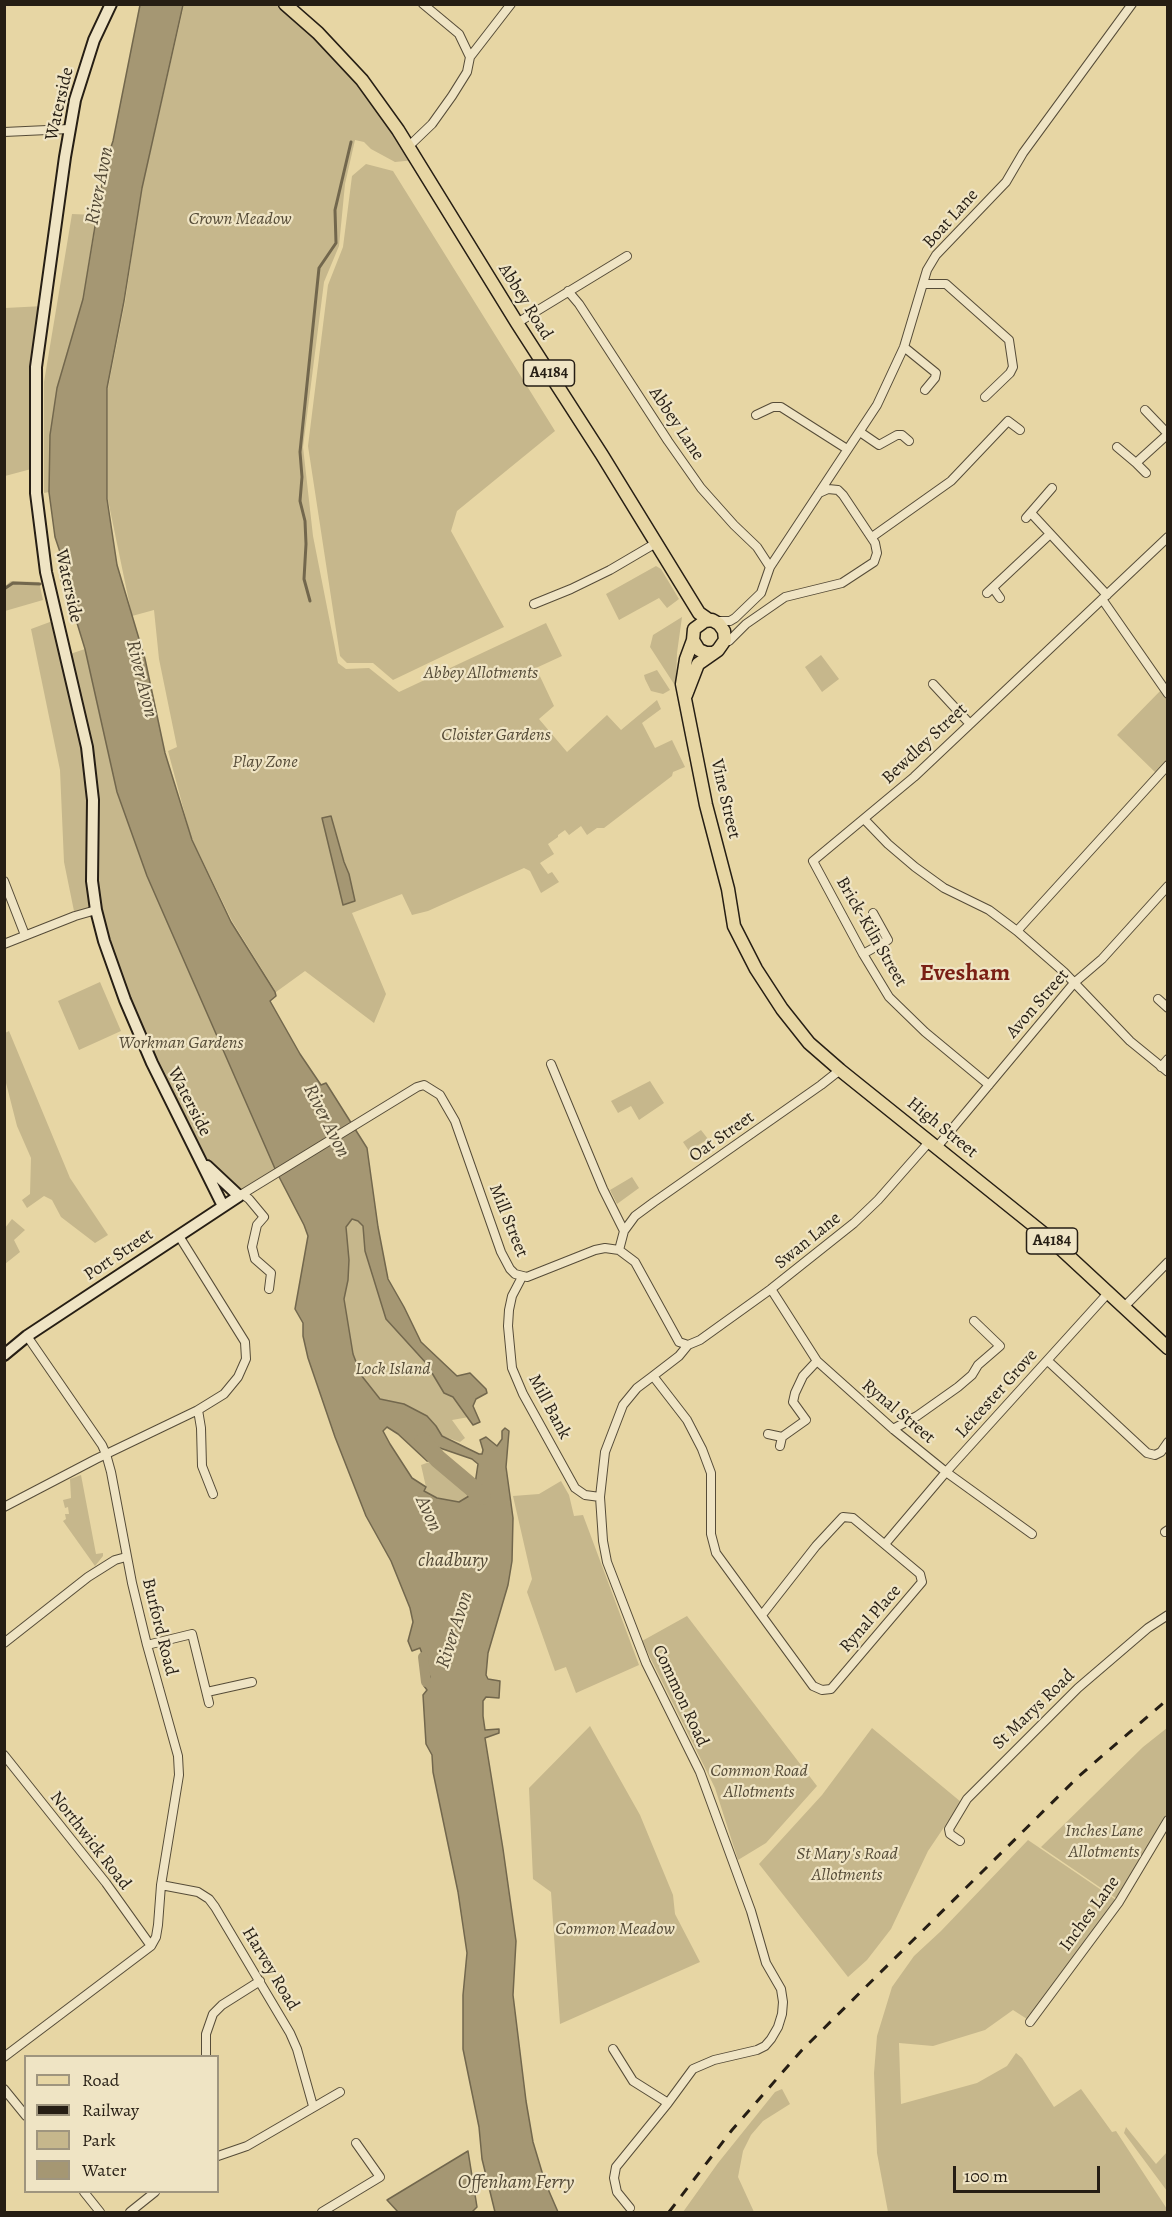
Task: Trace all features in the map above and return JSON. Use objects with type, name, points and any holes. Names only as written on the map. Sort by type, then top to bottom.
[{"type":"main road","name":"Waterside","points":[[111,4],[94,40],[75,100],[69,129],[36,367],[36,493],[46,572],[87,747],[93,800],[92,882],[96,910],[114,972],[142,1040],[223,1206]]},
{"type":"main road","name":"Abbey Road","points":[[285,4],[318,33],[362,80],[408,147],[699,613],[712,621]]},
{"type":"main road","name":"A4184","points":[[691,598],[690,623],[693,637]]},
{"type":"main road","name":"A4184","points":[[712,621],[722,627],[725,640],[721,647],[712,653]]},
{"type":"main road","points":[[712,621],[700,622],[693,637],[699,650],[712,653]]},
{"type":"main road","name":"Vine Street","points":[[693,637],[683,671],[682,684],[706,805],[731,909]]},
{"type":"main road","name":"Vine Street","points":[[685,697],[693,671],[703,658],[712,653]]},
{"type":"main road","name":"High Street","points":[[731,909],[736,933],[756,969],[775,999],[809,1043],[1048,1237],[1167,1348]]},
{"type":"main road","name":"Waterside","points":[[200,1159],[240,1195]]},
{"type":"main road","name":"Port Street","points":[[4,1355],[27,1336],[240,1195]]},
{"type":"street","points":[[423,4],[459,34],[470,57]]},
{"type":"street","points":[[408,147],[432,124],[467,72],[470,57],[511,4]]},
{"type":"street","name":"Boat Lane","points":[[712,621],[730,621],[748,608],[761,593],[770,567],[878,405],[904,347],[927,270],[936,255],[1006,182],[1023,153],[1132,4]]},
{"type":"street","points":[[4,132],[69,129]]},
{"type":"street","points":[[517,323],[627,256]]},
{"type":"street","points":[[924,284],[946,284],[1009,340],[1013,367],[1010,373],[985,397]]},
{"type":"street","name":"Abbey Lane","points":[[568,291],[579,304],[701,488],[757,547],[770,567]]},
{"type":"street","points":[[904,347],[936,374],[925,390]]},
{"type":"street","points":[[756,415],[782,403],[847,449]]},
{"type":"street","points":[[1136,463],[1167,434],[1145,410]]},
{"type":"street","points":[[872,537],[951,481],[1008,421],[1020,430]]},
{"type":"street","points":[[860,432],[879,445],[897,435],[902,435],[909,441]]},
{"type":"street","points":[[1117,447],[1146,473]]},
{"type":"street","points":[[725,640],[729,641],[746,624],[785,597],[842,583],[871,565],[877,553],[872,537],[838,490],[831,474]]},
{"type":"street","points":[[1052,488],[1028,515],[1050,534],[1104,597],[1167,694]]},
{"type":"street","points":[[819,493],[828,489],[838,490]]},
{"type":"street","points":[[1000,598],[990,591],[1050,534]]},
{"type":"street","name":"Bewdley Street","points":[[813,861],[914,777],[1167,537]]},
{"type":"street","points":[[534,604],[610,570],[656,543]]},
{"type":"street","points":[[933,684],[970,724]]},
{"type":"street","points":[[1017,931],[1167,765]]},
{"type":"street","points":[[864,819],[915,867],[944,888],[989,910],[1017,931],[1074,983],[1130,1041],[1164,1070],[1167,1059]]},
{"type":"street","name":"Brick-Kiln Street","points":[[813,861],[863,954],[890,997],[925,1032],[989,1085]]},
{"type":"street","points":[[4,881],[25,935]]},
{"type":"street","name":"Avon Street","points":[[934,1144],[989,1085],[1074,983],[1102,959],[1167,886]]},
{"type":"street","points":[[4,944],[96,910]]},
{"type":"street","points":[[863,954],[888,940],[873,913]]},
{"type":"street","points":[[1158,999],[1167,1008]]},
{"type":"street","points":[[550,1064],[603,1189],[624,1231],[619,1250],[635,1262],[679,1342],[688,1345],[679,1356],[653,1376]]},
{"type":"street","name":"Oat Street","points":[[624,1231],[635,1216],[840,1070]]},
{"type":"street","name":"Port Street","points":[[240,1195],[424,1085]]},
{"type":"street","name":"Mill Street","points":[[424,1085],[440,1095],[455,1121],[501,1252],[510,1269],[522,1277],[527,1277],[595,1250],[605,1248],[619,1250]]},
{"type":"street","name":"Swan Lane","points":[[688,1345],[700,1340],[771,1289],[854,1223],[934,1144]]},
{"type":"street","points":[[240,1195],[249,1199],[264,1217],[257,1225],[252,1247],[255,1259],[271,1274],[269,1290]]},
{"type":"street","points":[[4,1507],[198,1410],[224,1395],[231,1386],[246,1359],[246,1342],[179,1236]]},
{"type":"street","points":[[1124,1307],[1167,1262]]},
{"type":"street","name":"Mill Bank","points":[[522,1277],[512,1296],[509,1310],[508,1326],[512,1368],[523,1394],[575,1488],[585,1495],[600,1497]]},
{"type":"street","name":"Rynal Street","points":[[771,1289],[817,1361],[893,1430],[946,1472],[1032,1534]]},
{"type":"street","name":"Leicester Grove","points":[[885,1544],[946,1472],[1108,1292]]},
{"type":"street","points":[[893,1430],[958,1387],[972,1375],[986,1357],[1000,1346],[974,1321]]},
{"type":"street","name":"Burford Road","points":[[27,1336],[106,1454],[126,1557],[147,1645],[178,1756],[177,1794],[161,1885],[156,1937],[151,1946]]},
{"type":"street","points":[[768,1434],[781,1442],[806,1420],[793,1402],[804,1376],[817,1361]]},
{"type":"street","points":[[1048,1361],[1147,1453],[1155,1455],[1161,1452],[1167,1443]]},
{"type":"street","name":"Common Road","points":[[653,1376],[637,1388],[623,1405],[605,1452],[600,1497],[607,1562],[646,1663],[700,1772],[752,1911],[766,1963],[781,1989],[783,2002],[782,2014],[771,2039],[757,2050],[714,2060],[693,2069],[668,2103]]},
{"type":"street","name":"Rynal Place","points":[[653,1376],[687,1420],[711,1473],[711,1534],[716,1553],[813,1686],[822,1690],[831,1689],[922,1582],[920,1574],[885,1544],[853,1518],[843,1517],[816,1546],[762,1615]]},
{"type":"street","points":[[198,1410],[202,1466],[213,1494]]},
{"type":"street","points":[[4,1643],[88,1577],[115,1560],[126,1557]]},
{"type":"street","name":"St Marys Road","points":[[960,1841],[950,1834],[949,1829],[967,1798],[1078,1688],[1148,1628],[1167,1615]]},
{"type":"street","points":[[147,1645],[192,1634],[209,1703]]},
{"type":"street","points":[[207,1692],[252,1682]]},
{"type":"street","name":"Northwick Road","points":[[4,1755],[106,1884],[151,1946]]},
{"type":"street","name":"Inches Lane","points":[[1030,2022],[1119,1902],[1167,1820]]},
{"type":"street","name":"Harvey Road","points":[[161,1885],[188,1888],[209,1899],[290,2033],[297,2049],[313,2106]]},
{"type":"street","points":[[4,2057],[151,1946]]},
{"type":"street","points":[[206,2055],[206,2034],[213,2014],[222,2005],[260,1982]]},
{"type":"street","points":[[613,2049],[633,2081],[668,2103],[616,2167],[614,2178],[617,2192],[630,2208]]},
{"type":"street","points":[[219,2155],[248,2146],[340,2092]]},
{"type":"street","points":[[6,2095],[24,2114]]},
{"type":"street","points":[[322,2212],[380,2177],[356,2143]]},
{"type":"street","points":[[85,2193],[100,2212]]},
{"type":"street","points":[[130,2212],[154,2193]]},
{"type":"green space","points":[[184,5],[283,5],[366,89],[415,160],[395,162],[371,149],[364,142],[355,140],[345,184],[339,246],[324,282],[303,447],[313,536],[338,663],[346,669],[369,668],[399,692],[546,623],[562,656],[536,668],[554,706],[539,719],[567,752],[607,715],[621,730],[657,700],[661,709],[642,723],[655,748],[672,740],[685,767],[673,772],[672,776],[604,828],[597,828],[587,835],[581,826],[569,835],[565,830],[558,835],[548,844],[554,854],[540,863],[548,874],[552,872],[559,882],[541,893],[530,871],[524,868],[428,911],[412,915],[402,894],[352,913],[386,994],[374,1023],[305,971],[276,992],[232,921],[191,837],[168,751],[177,747],[159,659],[154,610],[132,616],[108,500],[108,388],[125,302],[142,188]]},
{"type":"green space","points":[[366,164],[393,171],[555,431],[457,511],[451,531],[504,627],[393,680],[373,663],[347,663],[340,656],[308,446],[328,285],[343,247],[352,176]]},
{"type":"green space","points":[[72,214],[96,215],[83,299],[57,388],[50,435],[49,492],[44,493],[44,382]]},
{"type":"green space","points":[[44,306],[35,468],[5,476],[5,308]]},
{"type":"green space","points":[[656,566],[661,569],[679,599],[667,608],[659,598],[619,620],[606,594]]},
{"type":"green space","points":[[11,581],[39,582],[43,600],[5,611],[5,586]]},
{"type":"green space","points":[[682,617],[676,683],[674,684],[650,647],[653,635]]},
{"type":"green space","name":"Workman Gardens","points":[[58,619],[67,655],[85,649],[117,792],[147,876],[276,1171],[242,1194],[208,1168],[164,1090],[96,911],[75,916],[64,862],[60,770],[31,629]]},
{"type":"green space","points":[[821,655],[839,679],[822,692],[805,667]]},
{"type":"green space","points":[[657,670],[670,690],[663,694],[651,691],[644,675]]},
{"type":"green space","points":[[1163,688],[1167,694],[1167,765],[1158,775],[1117,735]]},
{"type":"green space","points":[[100,982],[121,1031],[79,1050],[58,1001]]},
{"type":"green space","points":[[9,1031],[70,1178],[108,1235],[95,1243],[61,1217],[52,1200],[44,1196],[27,1208],[22,1200],[30,1194],[31,1158],[17,1126],[5,1079],[5,1033]]},
{"type":"green space","points":[[650,1081],[664,1103],[639,1120],[631,1106],[618,1113],[611,1101]]},
{"type":"green space","points":[[701,1130],[708,1139],[689,1151],[683,1142]]},
{"type":"green space","points":[[632,1177],[639,1188],[617,1204],[610,1190]]},
{"type":"green space","points":[[12,1219],[25,1230],[14,1240],[20,1252],[5,1264],[5,1228]]},
{"type":"green space","name":"Lock Island","points":[[352,1219],[365,1224],[373,1279],[444,1393],[453,1397],[469,1417],[452,1420],[465,1438],[460,1442],[442,1436],[404,1404],[380,1400],[361,1375],[353,1354],[344,1299],[349,1260],[346,1227]]},
{"type":"green space","points":[[438,1459],[470,1495],[466,1499],[459,1502],[437,1498],[424,1491],[426,1487],[421,1465]]},
{"type":"green space","points":[[81,1475],[96,1554],[103,1553],[95,1566],[63,1521],[66,1519],[65,1514],[69,1514],[68,1507],[65,1508],[63,1500],[71,1498],[70,1479]]},
{"type":"green space","points":[[561,1481],[569,1495],[574,1516],[583,1515],[639,1665],[576,1693],[566,1667],[555,1671],[527,1592],[532,1579],[513,1496],[539,1494]]},
{"type":"green space","name":"Common Road Allotments","points":[[687,1616],[817,1786],[766,1843],[738,1860],[715,1788],[642,1641]]},
{"type":"green space","name":"Common Meadow","points":[[590,1726],[640,1815],[673,1895],[675,1914],[700,1962],[560,2024],[551,1892],[533,1879],[529,1788]]},
{"type":"green space","name":"St Mary's Road Allotments","points":[[872,1728],[961,1802],[928,1851],[891,1929],[867,1960],[848,1977],[759,1864],[822,1795]]},
{"type":"green space","name":"Inches Lane Allotments","points":[[1167,1728],[1167,1813],[1117,1899],[1041,1847],[1143,1747]]},
{"type":"green space","points":[[1028,1840],[1116,1900],[1027,2019],[1013,2010],[985,2030],[933,2046],[899,2043],[901,2104],[977,2083],[1007,2066],[1016,2053],[1022,2058],[1054,2107],[1081,2089],[1112,2132],[1116,2131],[1167,2212],[888,2212],[877,2153],[874,2073],[877,2036],[892,1987],[914,1956]]},
{"type":"green space","points":[[782,2089],[790,2104],[763,2121],[751,2135],[743,2151],[738,2177],[754,2212],[683,2212],[718,2163],[775,2092]]},
{"type":"green space","points":[[1126,2127],[1156,2164],[1167,2152],[1167,2191],[1124,2133]]},
{"type":"water","name":"chadbury","points":[[140,5],[183,5],[142,188],[107,388],[107,499],[117,565],[145,659],[165,753],[192,840],[231,922],[275,992],[276,996],[270,1001],[300,1054],[321,1085],[326,1083],[367,1148],[388,1279],[421,1342],[457,1376],[470,1373],[486,1389],[487,1393],[476,1399],[473,1406],[480,1422],[473,1425],[453,1397],[444,1393],[426,1363],[386,1319],[365,1251],[363,1226],[352,1219],[346,1227],[349,1260],[344,1299],[353,1354],[361,1375],[380,1399],[404,1404],[427,1416],[442,1436],[479,1454],[482,1454],[483,1450],[480,1440],[486,1437],[497,1446],[502,1439],[502,1431],[505,1428],[509,1431],[506,1467],[513,1518],[512,1561],[508,1585],[488,1653],[486,1675],[488,1679],[500,1681],[499,1698],[486,1697],[483,1701],[483,1716],[485,1730],[499,1729],[499,1733],[485,1738],[516,1941],[513,1995],[526,2101],[533,2142],[545,2182],[558,2212],[495,2212],[482,2159],[479,2127],[463,2049],[463,1995],[467,1953],[458,1892],[433,1772],[432,1755],[426,1744],[423,1695],[427,1690],[424,1686],[430,1677],[420,1648],[412,1651],[408,1641],[413,1622],[410,1608],[391,1561],[366,1516],[335,1437],[308,1358],[303,1336],[303,1323],[295,1309],[308,1236],[276,1171],[147,876],[117,792],[85,649],[66,587],[61,581],[64,574],[55,537],[49,492],[50,435],[57,388],[83,299],[105,165],[113,141]],"holes":[[[387,1427],[427,1461],[436,1461],[440,1457],[437,1447],[472,1459],[478,1464],[475,1484],[465,1479],[460,1485],[469,1496],[459,1502],[437,1498],[424,1491],[426,1487],[412,1478],[383,1431]]]},
{"type":"water","points":[[331,816],[355,901],[343,905],[322,818]]},
{"type":"water","points":[[468,2151],[477,2207],[472,2212],[398,2212],[387,2200]]},
{"type":"waterway","points":[[310,601],[304,579],[306,544],[305,521],[300,501],[302,477],[300,452],[319,268],[336,243],[335,210],[351,142]]},
{"type":"waterway","points":[[4,589],[13,583],[40,584]]},
{"type":"waterway","name":"River Avon","points":[[423,1442],[438,1459],[482,1496]]},
{"type":"waterway","points":[[423,1657],[426,1682]]},
{"type":"railway","points":[[669,2212],[732,2130],[802,2050],[1079,1776],[1168,1699]]},
{"type":"district","name":"Evesham","points":[[965,974]]},
{"type":"park label","name":"Crown Meadow","points":[[240,220]]},
{"type":"park label","name":"Abbey Allotments","points":[[481,674]]},
{"type":"park label","name":"Cloister Gardens","points":[[496,736]]},
{"type":"park label","name":"Play Zone","points":[[265,763]]},
{"type":"water label","name":"Avon","points":[[428,1514]]},
{"type":"water label","name":"Offenham Ferry","points":[[516,2183]]}]
